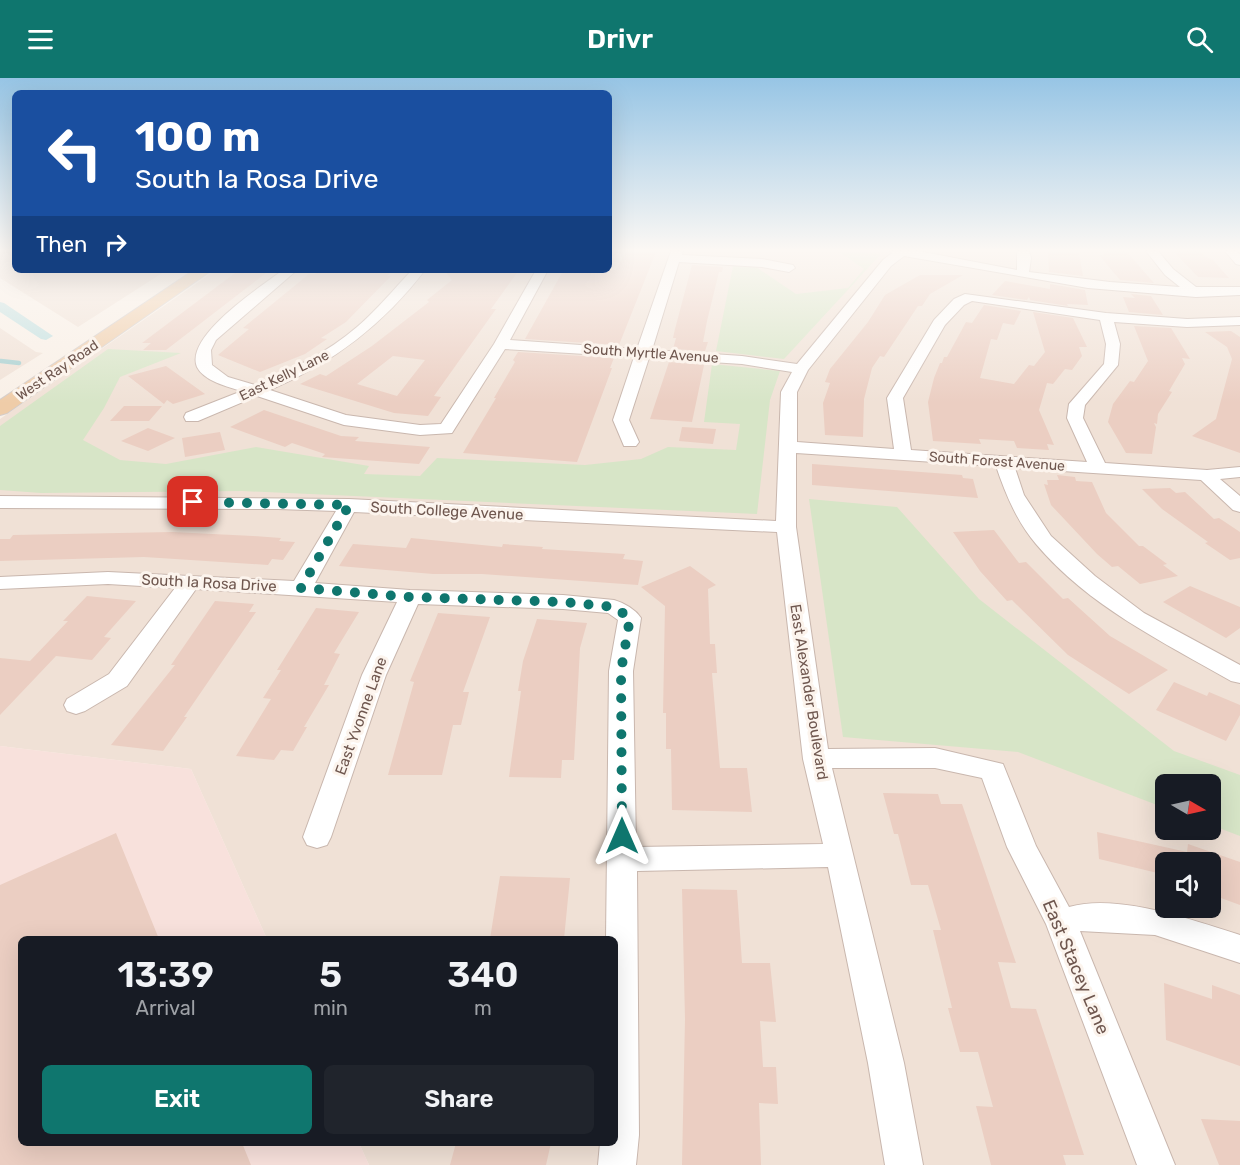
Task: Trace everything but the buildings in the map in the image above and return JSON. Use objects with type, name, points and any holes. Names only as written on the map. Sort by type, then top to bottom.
[{"type":"main road","name":"West Ray Road","points":[[0,388],[132,302]]},
{"type":"main road","name":"West Ray Road","points":[[0,409],[157,302]]},
{"type":"street","points":[[252,302],[206,342],[205,367],[223,380],[344,420],[420,430],[446,429],[501,344],[524,302]]},
{"type":"street","name":"East Kelly Lane","points":[[192,417],[314,363],[344,345],[365,328],[389,302]]},
{"type":"street","points":[[630,442],[621,420],[660,302]]},
{"type":"street","name":"East Alexander Boulevard","points":[[856,302],[801,369],[789,392],[786,527],[816,759],[840,855],[886,1063],[904,1165]]},
{"type":"street","points":[[903,454],[895,398],[939,323],[960,302]]},
{"type":"street","points":[[1002,302],[1106,317],[1187,323],[1240,320]]},
{"type":"street","points":[[1211,302],[1240,320]]},
{"type":"street","points":[[1098,467],[1075,418],[1077,404],[1111,365],[1113,344],[1106,317]]},
{"type":"street","name":"South Myrtle Avenue","points":[[501,344],[742,360],[801,369]]},
{"type":"street","name":"South Forest Avenue","points":[[786,447],[1207,475],[1240,472]]},
{"type":"street","points":[[1004,462],[1015,495],[1043,540],[1080,574],[1136,618],[1240,675]]},
{"type":"street","points":[[1207,475],[1232,501],[1240,506]]},
{"type":"street","name":"South College Avenue","points":[[0,502],[65,504],[215,501],[349,505],[786,527]]},
{"type":"street","points":[[301,588],[349,505]]},
{"type":"street","name":"South la Rosa Drive","points":[[0,583],[108,579],[190,582],[410,597],[563,602],[614,607],[630,618],[621,671],[622,859]]},
{"type":"street","points":[[76,705],[118,680],[190,582]]},
{"type":"street","name":"East Yvonne Lane","points":[[317,837],[374,675],[410,597]]},
{"type":"street","name":"East Stacey Lane","points":[[816,759],[935,758],[993,771],[1022,846],[1061,923],[1156,1165]]},
{"type":"street","points":[[617,1165],[620,1135],[622,859],[840,855]]},
{"type":"street","points":[[1061,923],[1084,916],[1155,922],[1240,949]]},
{"type":"shaded area","points":[[38,302],[117,302],[78,327]]},
{"type":"shaded area","points":[[170,302],[1240,302],[1240,1165],[369,1165],[360,1146],[618,1146],[618,936],[266,936],[191,769],[0,746],[0,419]]},
{"type":"shaded area","points":[[0,328],[36,352],[43,353],[0,380]]},
{"type":"shaded area","points":[[0,746],[191,769],[266,936],[18,936],[18,1146],[360,1146],[369,1165],[0,1165]]},
{"type":"green space","points":[[726,302],[837,302],[784,359],[716,351]]},
{"type":"green space","points":[[108,349],[181,353],[120,377],[104,408],[83,440],[120,460],[166,464],[256,447],[369,466],[364,474],[420,476],[437,458],[585,465],[641,459],[668,447],[736,450],[740,424],[704,422],[712,364],[780,371],[770,400],[757,514],[242,491],[41,493],[0,490],[0,426]]},
{"type":"green space","points":[[809,499],[897,507],[979,599],[1174,751],[1240,775],[1240,836],[1221,829],[1221,774],[1155,774],[1155,804],[1018,752],[843,737]]},
{"type":"waterway","points":[[0,306],[46,336]]},
{"type":"waterway","points":[[1,361],[19,363]]},
{"type":"route","points":[[193,502],[349,505],[301,588],[410,597],[563,602],[614,607],[630,618],[621,671],[622,836]]}]
